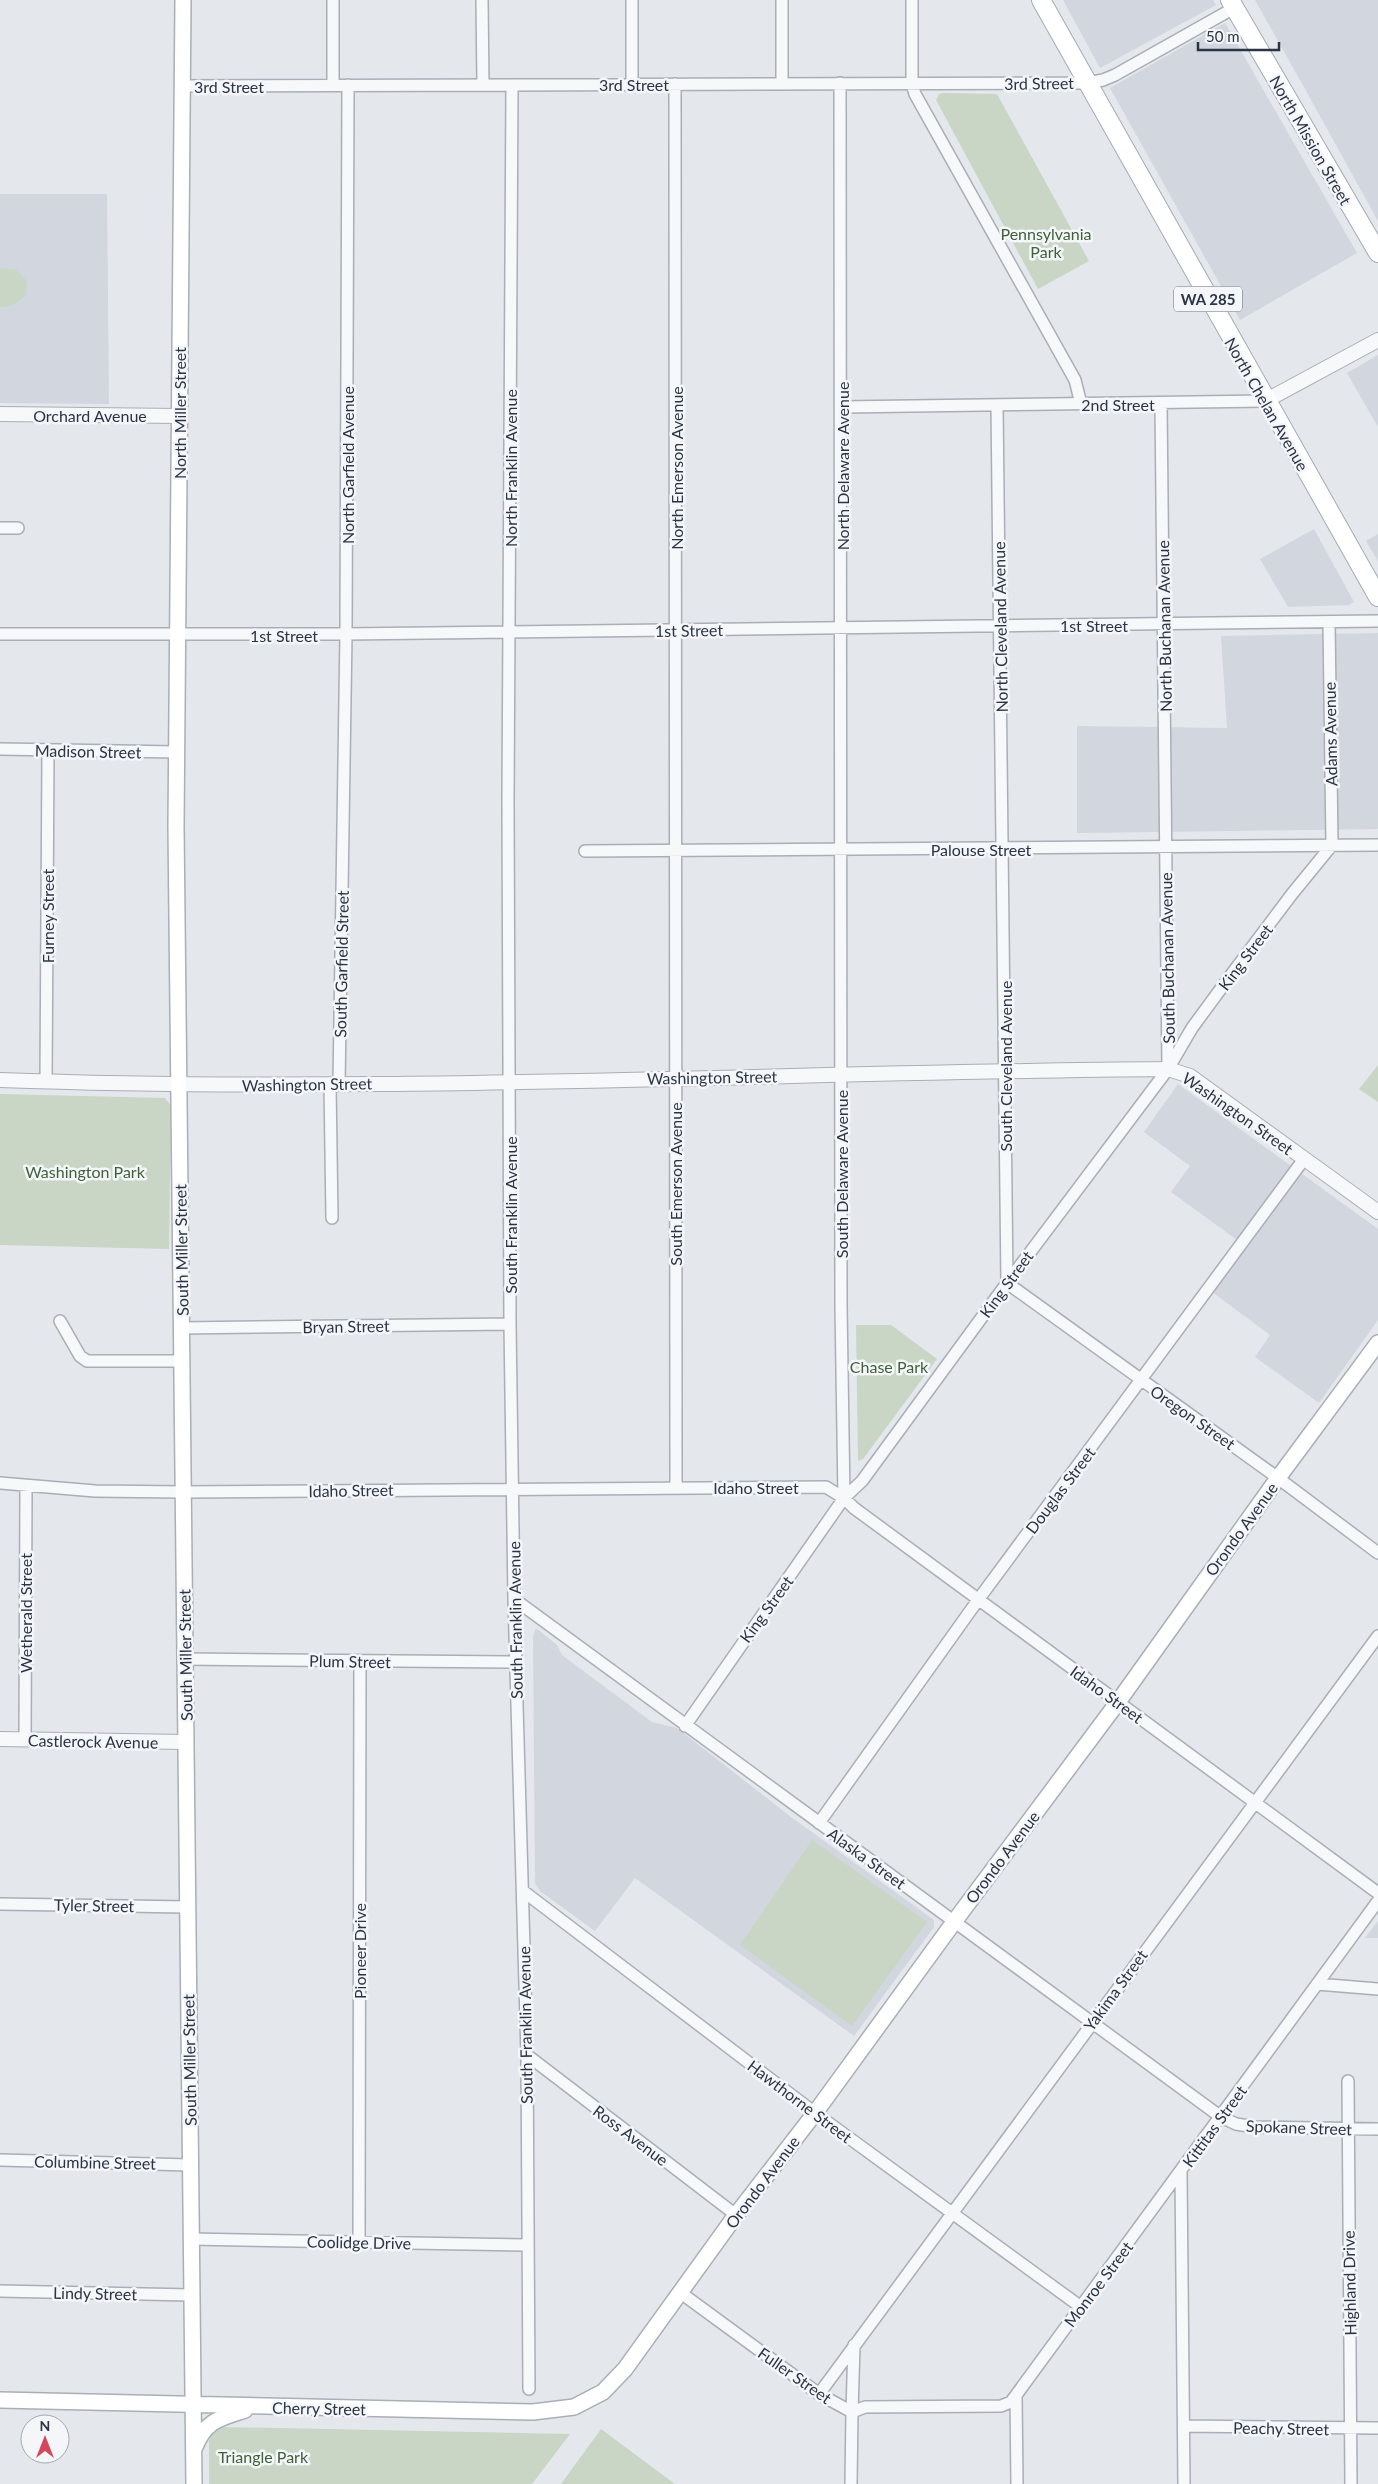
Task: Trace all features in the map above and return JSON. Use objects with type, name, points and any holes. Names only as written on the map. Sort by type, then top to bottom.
[{"type":"main road","name":"North Miller Street","points":[[176,826],[183,0]]},
{"type":"main road","name":"North Chelan Avenue","points":[[1041,0],[1265,401],[1378,598]]},
{"type":"main road","name":"North Mission Street","points":[[1232,4],[1378,253]]},
{"type":"main road","name":"South Miller Street","points":[[176,826],[194,2484]]},
{"type":"main road","name":"Orondo Avenue","points":[[625,2369],[736,2215],[815,2113],[1118,1702],[1278,1478],[1378,1343]]},
{"type":"main road","name":"Cherry Street","points":[[0,2400],[533,2412],[574,2407],[603,2392],[625,2369]]},
{"type":"main road","points":[[193,2452],[206,2427],[216,2420],[254,2407]]},
{"type":"street","points":[[332,0],[333,85]]},
{"type":"street","points":[[482,0],[483,85]]},
{"type":"street","points":[[632,0],[632,84]]},
{"type":"street","points":[[782,0],[782,83]]},
{"type":"street","points":[[912,0],[912,84],[922,110],[1075,380],[1081,404]]},
{"type":"street","name":"3rd Street","points":[[182,86],[1087,83],[1103,80],[1115,75],[1232,4]]},
{"type":"street","name":"North Delaware Avenue","points":[[840,83],[842,407],[841,850]]},
{"type":"street","name":"North Emerson Avenue","points":[[675,84],[675,851]]},
{"type":"street","name":"North Garfield Avenue","points":[[343,844],[346,634],[348,85]]},
{"type":"street","name":"North Franklin Avenue","points":[[508,850],[512,85]]},
{"type":"street","name":"2nd Street","points":[[842,407],[1161,404],[1265,401],[1378,340]]},
{"type":"street","name":"North Buchanan Avenue","points":[[1161,404],[1166,847]]},
{"type":"street","name":"North Cleveland Avenue","points":[[997,405],[1004,849]]},
{"type":"street","name":"Orchard Avenue","points":[[0,414],[180,416]]},
{"type":"street","points":[[0,528],[18,528]]},
{"type":"street","name":"1st Street","points":[[0,634],[178,636],[510,633],[1378,621]]},
{"type":"street","name":"Adams Avenue","points":[[1329,622],[1332,845]]},
{"type":"street","name":"Madison Street","points":[[0,749],[177,752]]},
{"type":"street","name":"Furney Street","points":[[46,1082],[48,751]]},
{"type":"street","name":"South Garfield Street","points":[[332,1218],[343,844]]},
{"type":"street","name":"King Street","points":[[685,1726],[844,1498],[862,1481],[1006,1283],[1168,1069],[1203,1014],[1292,894],[1332,845]]},
{"type":"street","name":"Palouse Street","points":[[585,851],[1378,845]]},
{"type":"street","name":"South Buchanan Avenue","points":[[1166,847],[1168,1069]]},
{"type":"street","name":"South Cleveland Avenue","points":[[1004,849],[1006,1283]]},
{"type":"street","name":"South Franklin Avenue","points":[[508,850],[512,1489],[527,2055],[529,2389]]},
{"type":"street","name":"South Delaware Avenue","points":[[841,850],[841,1306],[844,1498]]},
{"type":"street","name":"South Emerson Avenue","points":[[675,851],[676,1487]]},
{"type":"street","name":"Washington Street","points":[[0,1080],[179,1085],[335,1084],[1004,1070],[1168,1069],[1190,1076],[1378,1212]]},
{"type":"street","name":"Douglas Street","points":[[819,1823],[978,1600],[1304,1159]]},
{"type":"street","name":"Oregon Street","points":[[1006,1283],[1278,1478],[1378,1553]]},
{"type":"street","points":[[60,1321],[80,1356],[88,1361],[182,1361]]},
{"type":"street","name":"Bryan Street","points":[[181,1328],[510,1324]]},
{"type":"street","name":"Idaho Street","points":[[0,1483],[95,1491],[183,1492],[826,1487],[844,1498],[854,1508],[978,1600],[1378,1893]]},
{"type":"street","name":"Wetherald Street","points":[[25,1740],[26,1486]]},
{"type":"street","name":"Alaska Street","points":[[514,1599],[1221,2117]]},
{"type":"street","name":"Yakima Street","points":[[819,2394],[1378,1636]]},
{"type":"street","name":"Plum Street","points":[[185,1659],[516,1662]]},
{"type":"street","name":"Pioneer Drive","points":[[359,2242],[360,1661]]},
{"type":"street","name":"Castlerock Avenue","points":[[0,1739],[185,1742]]},
{"type":"street","name":"Hawthorne Street","points":[[522,1890],[815,2113],[1081,2307]]},
{"type":"street","name":"Kittitas Street","points":[[1184,2484],[1181,2173],[1378,1901]]},
{"type":"street","name":"Tyler Street","points":[[0,1904],[187,1907]]},
{"type":"street","points":[[1317,1984],[1378,1989]]},
{"type":"street","name":"Ross Avenue","points":[[527,2055],[736,2215]]},
{"type":"street","name":"Highland Drive","points":[[1348,2081],[1351,2484]]},
{"type":"street","name":"Spokane Street","points":[[1221,2117],[1236,2124],[1255,2127],[1378,2129]]},
{"type":"street","name":"Columbine Street","points":[[0,2160],[190,2165]]},
{"type":"street","name":"Monroe Street","points":[[852,2412],[857,2408],[872,2406],[1001,2406],[1011,2402],[1181,2173]]},
{"type":"street","name":"Coolidge Drive","points":[[190,2238],[528,2245]]},
{"type":"street","name":"Lindy Street","points":[[0,2291],[191,2295]]},
{"type":"street","name":"Fuller Street","points":[[681,2293],[819,2394],[852,2412]]},
{"type":"street","points":[[851,2484],[854,2345]]},
{"type":"street","points":[[1016,2395],[1017,2484]]},
{"type":"street","name":"Peachy Street","points":[[1184,2426],[1378,2428]]},
{"type":"shaded area","points":[[1063,0],[1213,0],[1216,5],[1100,68]]},
{"type":"shaded area","points":[[1255,0],[1378,0],[1378,221],[1305,89]]},
{"type":"shaded area","points":[[1225,23],[1357,253],[1240,320],[1110,88]]},
{"type":"shaded area","points":[[0,194],[107,194],[109,404],[0,403]]},
{"type":"shaded area","points":[[1378,355],[1378,427],[1347,373]]},
{"type":"shaded area","points":[[1314,529],[1354,602],[1349,605],[1288,607],[1260,559]]},
{"type":"shaded area","points":[[1378,534],[1378,561],[1366,541]]},
{"type":"shaded area","points":[[1378,633],[1378,829],[1077,833],[1077,726],[1227,728],[1221,636]]},
{"type":"shaded area","points":[[1178,1084],[1378,1229],[1378,1320],[1319,1403],[1255,1357],[1270,1335],[1204,1286],[1237,1240],[1171,1192],[1190,1166],[1144,1132]]},
{"type":"shaded area","points":[[536,1628],[557,1645],[562,1655],[652,1722],[677,1728],[791,1817],[934,1920],[934,1927],[854,2036],[635,1878],[595,1931],[540,1891],[535,1883],[533,1637]]},
{"type":"shaded area","points":[[1378,1921],[1378,1938],[1365,1938]]},
{"type":"green space","name":"Pennsylvania Park","points":[[939,94],[997,94],[1089,261],[1038,289],[936,100]]},
{"type":"green space","points":[[0,268],[16,270],[26,280],[26,294],[11,305],[0,307]]},
{"type":"green space","points":[[1378,1065],[1378,1102],[1359,1089]]},
{"type":"green space","name":"Washington Park","points":[[0,1094],[165,1098],[171,1106],[169,1249],[0,1245]]},
{"type":"green space","name":"Chase Park","points":[[856,1325],[891,1325],[937,1359],[863,1459],[858,1461]]},
{"type":"green space","points":[[812,1840],[927,1922],[852,2026],[740,1945]]},
{"type":"green space","name":"Triangle Park","points":[[218,2428],[570,2434],[532,2484],[209,2484],[209,2441],[212,2433],[216,2432]]},
{"type":"green space","points":[[601,2429],[675,2484],[561,2484]]}]
